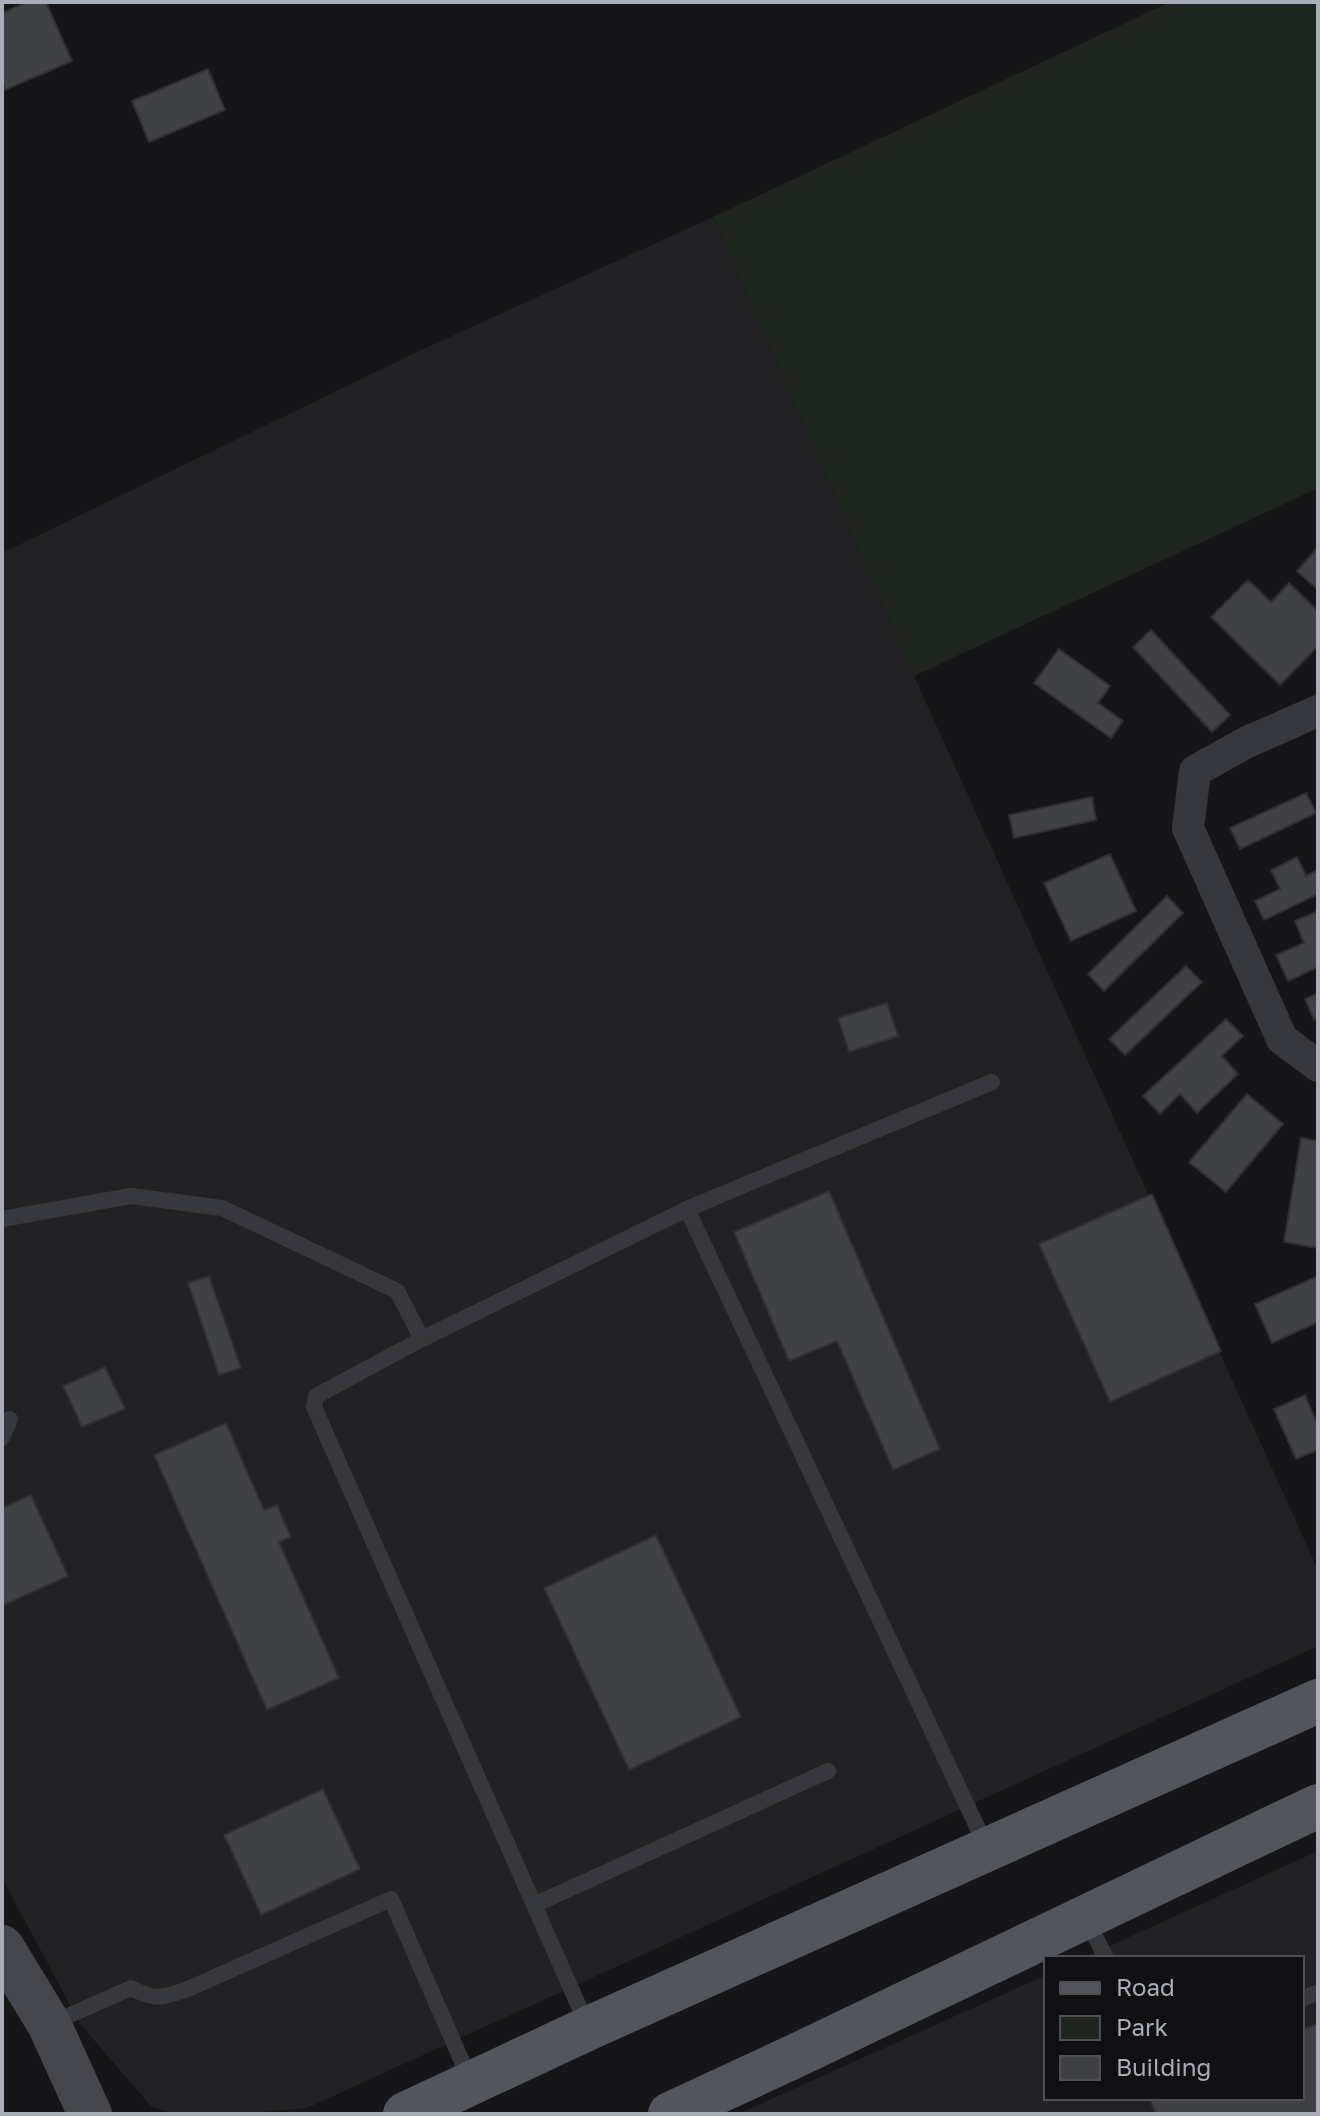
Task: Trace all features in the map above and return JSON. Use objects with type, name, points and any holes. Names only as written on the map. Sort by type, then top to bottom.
[{"type":"main road","points":[[405,2114],[589,2028],[1318,1701]]},
{"type":"main road","points":[[670,2114],[1318,1806]]},
{"type":"street","points":[[1318,711],[1247,742],[1195,771],[1188,828],[1282,1039],[1318,1066]]},
{"type":"street","points":[[2,1947],[49,2024],[90,2114]]},
{"type":"lane","points":[[589,2028],[314,1407],[316,1396],[422,1339],[687,1209],[992,1082]]},
{"type":"lane","points":[[2,1219],[131,1196],[222,1208],[397,1291],[422,1339]]},
{"type":"lane","points":[[687,1209],[987,1849]]},
{"type":"lane","points":[[2,1438],[10,1419]]},
{"type":"lane","points":[[534,1905],[828,1771]]},
{"type":"lane","points":[[49,2024],[131,1988],[161,1999],[391,1899],[472,2083]]},
{"type":"lane","points":[[1085,1917],[1105,1956]]},
{"type":"shaded area","points":[[713,217],[914,676],[1318,1570],[1318,1646],[307,2108],[240,2114],[174,2114],[151,2106],[80,2024],[2,1878],[2,553],[419,351]]},
{"type":"shaded area","points":[[1318,1851],[1318,2114],[738,2114],[1044,1976],[1044,2100],[1304,2100],[1304,1956],[1087,1956]]},
{"type":"green space","points":[[1170,2],[1318,2],[1318,488],[914,676],[713,217]]},
{"type":"building","points":[[28,2],[46,2],[72,61],[5,90],[2,82],[2,13]]},
{"type":"building","points":[[208,69],[225,110],[149,142],[132,101]]},
{"type":"building","points":[[1318,547],[1318,590],[1297,571]]},
{"type":"building","points":[[1248,580],[1271,602],[1289,583],[1318,611],[1318,646],[1280,685],[1211,617]]},
{"type":"building","points":[[1151,630],[1230,715],[1212,732],[1133,647]]},
{"type":"building","points":[[1059,649],[1110,686],[1098,703],[1123,721],[1111,738],[1034,683]]},
{"type":"building","points":[[1306,793],[1316,813],[1240,849],[1230,828]]},
{"type":"building","points":[[1092,797],[1096,820],[1014,838],[1009,815]]},
{"type":"building","points":[[1110,854],[1136,911],[1071,941],[1044,883]]},
{"type":"building","points":[[1297,857],[1306,876],[1318,870],[1318,894],[1264,920],[1255,901],[1280,889],[1271,870]]},
{"type":"building","points":[[1167,896],[1183,913],[1104,991],[1088,974]]},
{"type":"building","points":[[1318,911],[1318,967],[1288,981],[1276,955],[1304,943],[1295,921]]},
{"type":"building","points":[[1186,966],[1202,982],[1125,1055],[1109,1039]]},
{"type":"building","points":[[1318,993],[1318,1018],[1314,1020],[1305,999]]},
{"type":"building","points":[[887,1003],[898,1036],[849,1052],[838,1018]]},
{"type":"building","points":[[1226,1019],[1243,1036],[1222,1056],[1238,1074],[1197,1113],[1180,1094],[1160,1114],[1143,1096]]},
{"type":"building","points":[[1247,1094],[1283,1124],[1226,1192],[1189,1162]]},
{"type":"building","points":[[1301,1138],[1318,1141],[1318,1248],[1284,1242]]},
{"type":"building","points":[[829,1191],[940,1449],[893,1470],[837,1341],[789,1361],[734,1232]]},
{"type":"building","points":[[1152,1194],[1221,1351],[1110,1402],[1039,1244]]},
{"type":"building","points":[[209,1276],[241,1368],[219,1375],[188,1283]]},
{"type":"building","points":[[1318,1276],[1318,1322],[1272,1343],[1255,1304]]},
{"type":"building","points":[[105,1367],[125,1409],[82,1427],[63,1386]]},
{"type":"building","points":[[1305,1395],[1318,1426],[1318,1450],[1296,1459],[1274,1409]]},
{"type":"building","points":[[226,1423],[264,1510],[277,1505],[291,1537],[279,1542],[339,1678],[267,1710],[154,1455]]},
{"type":"building","points":[[31,1495],[68,1576],[2,1606],[2,1508]]},
{"type":"building","points":[[656,1535],[741,1717],[629,1770],[544,1588]]},
{"type":"building","points":[[323,1789],[360,1869],[261,1915],[224,1835]]},
{"type":"building","points":[[1318,2023],[1318,2114],[1156,2114],[1150,2100],[1304,2100],[1304,2029]]}]
